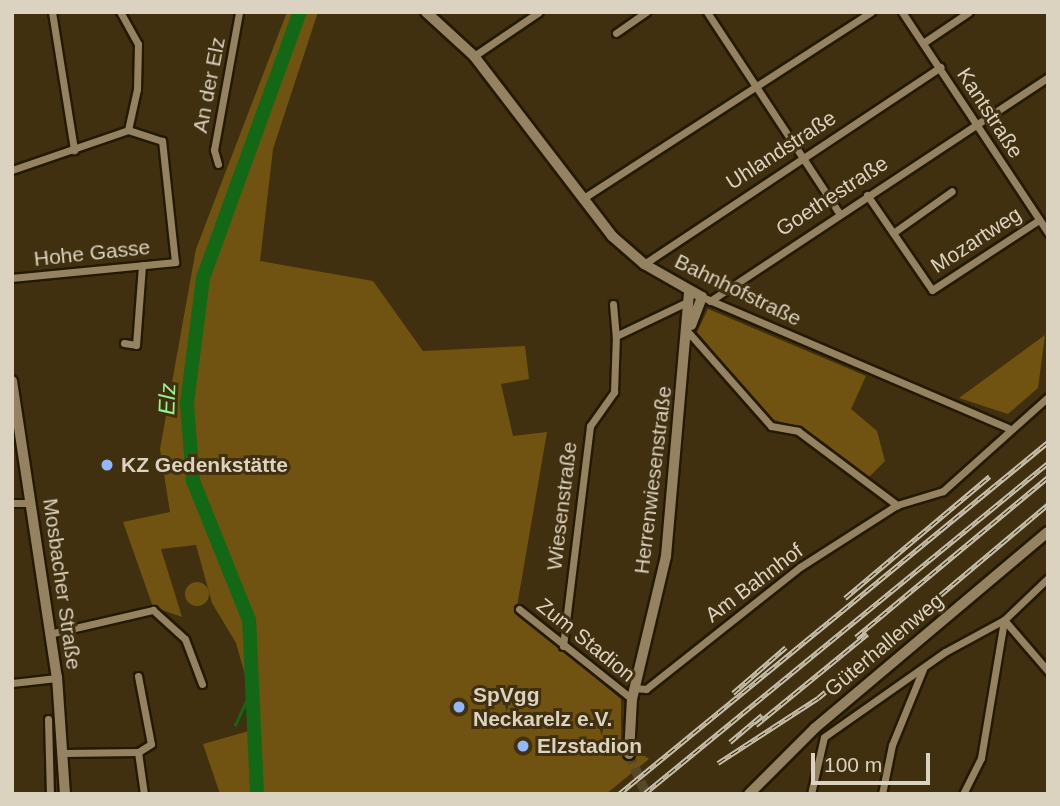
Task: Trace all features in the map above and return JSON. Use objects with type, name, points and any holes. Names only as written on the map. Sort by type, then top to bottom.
[{"type":"street","points":[[52,12],[74,150]]},
{"type":"street","points":[[12,170],[128,130],[137,89],[138,44],[120,12]]},
{"type":"street","name":"An der Elz","points":[[218,164],[214,149],[239,12]]},
{"type":"street","name":"Bahnhofstraße","points":[[426,12],[474,56],[582,200],[644,264],[688,296],[706,299],[1008,428]]},
{"type":"street","points":[[474,56],[539,12]]},
{"type":"street","points":[[616,33],[646,12]]},
{"type":"street","points":[[582,200],[871,12]]},
{"type":"street","name":"Kantstraße","points":[[902,12],[1048,233]]},
{"type":"street","points":[[923,43],[969,12]]},
{"type":"street","points":[[711,14],[839,213]]},
{"type":"street","name":"Uhlandstraße","points":[[644,264],[940,67]]},
{"type":"street","name":"Goethestraße","points":[[706,299],[1048,77]]},
{"type":"street","name":"Hohe Gasse","points":[[12,278],[175,262],[162,141],[128,130]]},
{"type":"street","points":[[867,195],[893,233],[952,191]]},
{"type":"street","name":"Mozartweg","points":[[893,233],[932,290],[1039,220]]},
{"type":"street","points":[[124,343],[135,345],[142,265]]},
{"type":"street","points":[[616,336],[688,296]]},
{"type":"street","name":"Herrenwiesenstraße","points":[[629,754],[633,694],[666,556],[689,333],[688,296]]},
{"type":"street","name":"Herrenwiesenstraße","points":[[689,333],[706,299]]},
{"type":"street","name":"Wiesenstraße","points":[[563,646],[590,426],[614,392],[616,336],[613,304]]},
{"type":"street","points":[[689,333],[771,426],[798,431],[897,505]]},
{"type":"street","name":"Mosbacher Straße","points":[[12,381],[57,678],[65,794]]},
{"type":"street","name":"Am Bahnhof","points":[[633,694],[646,689],[800,567],[897,505],[943,491],[989,454],[1008,428],[1048,397]]},
{"type":"street","points":[[12,503],[31,503]]},
{"type":"street","name":"Güterhallenweg","points":[[749,794],[815,728],[1048,532]]},
{"type":"street","points":[[811,794],[824,737],[923,670],[1004,620],[1048,578]]},
{"type":"street","name":"Zum Stadion","points":[[519,609],[563,646],[633,694]]},
{"type":"street","points":[[49,634],[153,610],[186,639],[202,684]]},
{"type":"street","points":[[1004,620],[1048,671]]},
{"type":"street","points":[[963,794],[981,758],[1004,620]]},
{"type":"street","points":[[881,794],[892,745],[923,670]]},
{"type":"street","points":[[62,753],[138,752],[151,744],[138,676]]},
{"type":"street","points":[[12,682],[57,678]]},
{"type":"street","points":[[48,719],[50,794]]},
{"type":"street","points":[[815,728],[824,737]]},
{"type":"street","points":[[138,752],[144,794]]},
{"type":"shaded area","points":[[287,12],[318,12],[273,149],[260,261],[373,281],[423,351],[525,346],[529,379],[501,384],[513,436],[547,432],[516,612],[621,699],[621,740],[649,759],[606,794],[220,794],[203,744],[260,728],[236,643],[212,603],[196,545],[161,549],[182,617],[153,607],[123,522],[170,512],[160,449],[196,249]]},
{"type":"shaded area","points":[[708,309],[866,376],[851,409],[877,431],[885,461],[867,479],[798,427],[768,418],[697,332]]},
{"type":"shaded area","points":[[1045,335],[1038,388],[1008,414],[959,398]]},
{"type":"shaded area","points":[[197,582],[206,585],[209,594],[206,603],[197,606],[188,603],[185,594],[188,585]]},
{"type":"waterway","name":"Elz","points":[[257,794],[249,620],[193,481],[187,403],[203,278],[300,12]]},
{"type":"waterway","points":[[235,725],[251,690]]},
{"type":"tunnel","points":[[629,754],[646,794]]},
{"type":"railway","points":[[619,794],[1048,442]]},
{"type":"railway","points":[[644,794],[1048,463]]},
{"type":"railway","points":[[845,598],[990,476]]},
{"type":"railway","points":[[856,637],[1048,477]]},
{"type":"railway","points":[[718,763],[818,698],[1048,504]]},
{"type":"railway","points":[[756,725],[867,634]]},
{"type":"railway","points":[[733,693],[786,647]]},
{"type":"railway","points":[[730,742],[762,715]]},
{"type":"place","name":"KZ Gedenkstätte","points":[[107,465]]},
{"type":"place","name":"SpVgg Neckarelz e.V.","points":[[459,707]]},
{"type":"place","name":"Elzstadion","points":[[523,746]]}]
